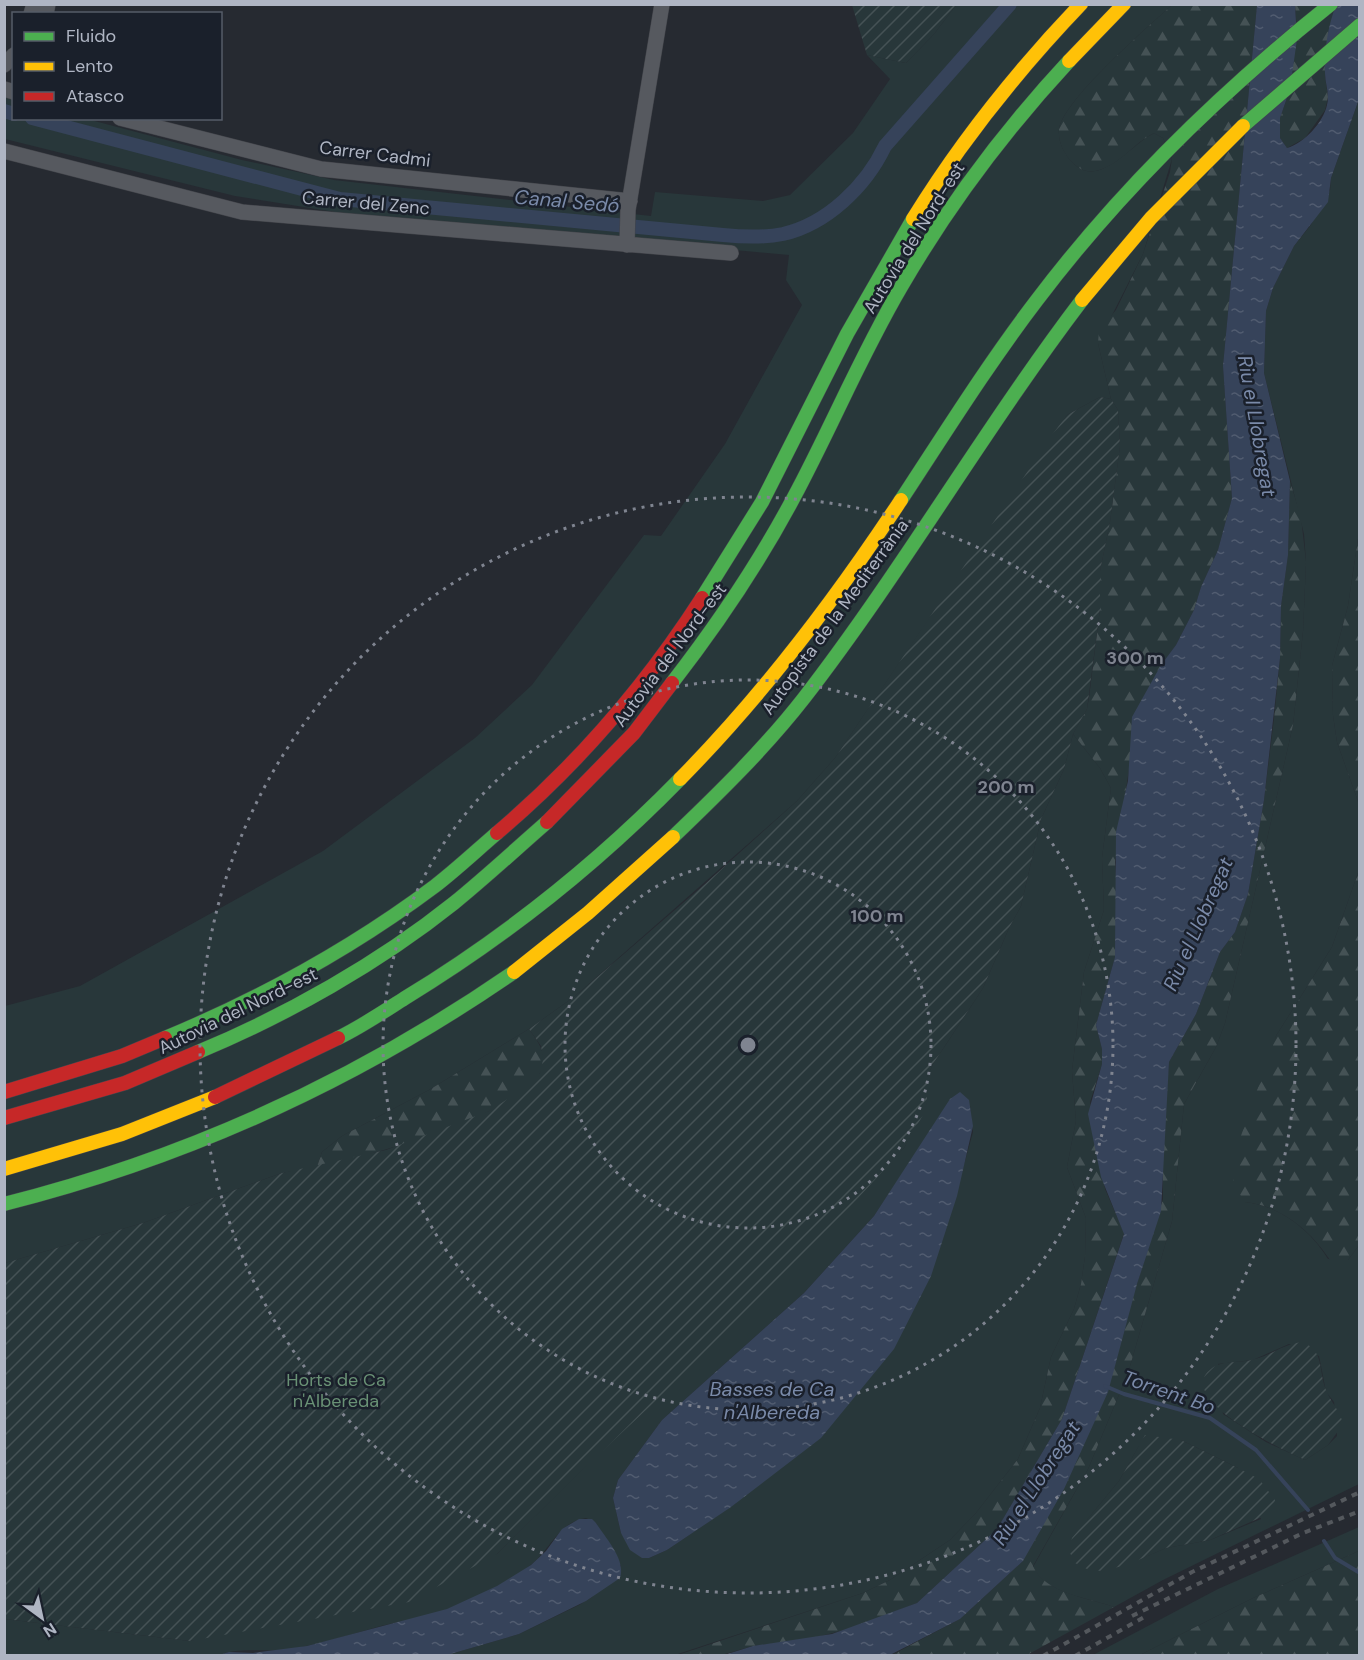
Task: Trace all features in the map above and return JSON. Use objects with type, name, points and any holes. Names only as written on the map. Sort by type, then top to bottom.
[{"type":"highway","name":"Autovia del Nord-est","points":[[4,1092],[63,1076],[173,1037],[229,1012],[313,968],[400,912],[453,873],[498,835],[568,769],[647,678],[720,574],[775,477],[846,335],[921,203],[985,114],[1053,33],[1081,4]]},
{"type":"highway","name":"Autovia del Nord-est","points":[[4,1118],[65,1103],[160,1069],[212,1048],[302,1004],[388,951],[470,891],[547,825],[587,786],[665,697],[741,590],[805,476],[899,291],[968,181],[1045,86],[1124,4]]},
{"type":"highway","name":"Autopista de la Mediterrània","points":[[4,1169],[101,1142],[169,1117],[308,1056],[437,981],[524,919],[608,851],[693,769],[731,728],[798,646],[863,556],[1017,328],[1110,211],[1189,129],[1270,55],[1331,4]]},
{"type":"highway","name":"Autopista de la Mediterrània","points":[[4,1204],[117,1172],[187,1146],[266,1115],[361,1066],[456,1009],[536,955],[634,873],[719,794],[801,701],[866,612],[1029,373],[1091,288],[1133,238],[1248,120],[1359,25]]},
{"type":"street","points":[[627,240],[629,206],[662,4]]},
{"type":"street","name":"Carrer Cadmi","points":[[128,120],[321,169],[629,206]]},
{"type":"street","name":"Carrer del Zenc","points":[[4,151],[242,212],[627,240],[731,253]]},
{"type":"green space","points":[[852,4],[956,5],[934,34],[906,63],[867,55]]},
{"type":"green space","points":[[956,5],[1172,5],[1090,83],[1064,117],[1059,130],[1062,148],[1067,156],[1076,166],[1086,171],[1098,171],[1109,166],[1154,133],[1163,138],[1172,159],[1143,254],[1098,343],[1111,399],[1100,397],[1067,415],[835,758],[797,801],[574,997],[529,1029],[429,1090],[342,1136],[322,1152],[317,1167],[282,1173],[143,1223],[5,1263],[5,1006],[80,986],[323,851],[475,738],[532,685],[644,535],[661,536],[725,444],[802,305],[786,280],[789,255],[335,212],[235,196],[5,139],[4,97],[12,99],[12,120],[91,120],[242,160],[334,180],[651,216],[655,192],[763,201],[790,195],[853,133],[890,79],[867,55],[906,63],[934,34]]},
{"type":"green space","points":[[1172,5],[1257,5],[1223,366],[1232,498],[1218,550],[1201,587],[1194,610],[1176,645],[1161,665],[1129,769],[1115,862],[1118,903],[1115,957],[1096,1025],[1102,1049],[1102,1064],[1090,1102],[1105,1189],[1124,1233],[1062,1419],[997,1529],[917,1603],[856,1627],[805,1640],[753,1646],[721,1655],[675,1656],[863,1593],[890,1580],[950,1540],[976,1513],[1018,1459],[1040,1408],[1051,1357],[1074,1309],[1085,1257],[1086,1218],[1067,1167],[1076,1121],[1072,1071],[1084,972],[1104,910],[1102,858],[1111,788],[1100,768],[1073,734],[1087,709],[1089,698],[1100,609],[1100,571],[1110,522],[1120,446],[1118,410],[1111,399],[1098,343],[1099,331],[1116,310],[1143,254],[1170,172],[1172,159],[1163,138],[1154,133],[1109,166],[1098,171],[1086,171],[1076,166],[1067,156],[1062,148],[1059,130],[1064,117],[1090,83]]},
{"type":"green space","points":[[1295,5],[1336,5],[1325,77],[1328,97],[1325,110],[1305,138],[1287,148],[1280,138],[1280,118],[1288,95],[1297,32]]},
{"type":"green space","points":[[1359,99],[1359,532],[1348,606],[1332,666],[1333,715],[1337,742],[1359,804],[1359,870],[1332,947],[1276,1036],[1245,1202],[1270,1208],[1293,1221],[1313,1238],[1328,1259],[1348,1260],[1359,1245],[1359,1484],[1163,1580],[1114,1607],[1057,1589],[1039,1576],[1033,1567],[1088,1469],[1128,1373],[1172,1221],[1184,1104],[1216,1047],[1225,1023],[1293,725],[1303,631],[1306,562],[1304,534],[1264,373],[1266,311],[1273,288],[1294,246],[1310,226],[1330,190],[1331,178]],"holes":[[[1289,1344],[1319,1356],[1326,1392],[1334,1402],[1337,1436],[1305,1460],[1266,1442],[1223,1414],[1218,1364],[1253,1360]],[[1181,1440],[1238,1468],[1261,1519],[1210,1540],[1166,1548],[1140,1559],[1087,1520],[1119,1481],[1139,1446]]]},
{"type":"green space","name":"Horts de Ca n'Albereda","points":[[1100,397],[1111,399],[1118,410],[1120,446],[1110,522],[1100,571],[1100,609],[1087,709],[1073,734],[1064,769],[1041,819],[1021,906],[983,988],[933,1064],[927,1077],[927,1103],[923,1115],[904,1148],[770,1294],[583,1469],[497,1554],[409,1602],[190,1641],[5,1619],[5,1263],[143,1223],[282,1173],[386,1150],[489,1111],[526,1087],[540,1073],[543,1060],[541,1046],[529,1029],[574,997],[797,801],[835,758],[1067,415]]},
{"type":"green space","points":[[1290,481],[1301,518],[1306,562],[1303,631],[1293,725],[1225,1023],[1216,1047],[1184,1104],[1172,1221],[1128,1373],[1088,1469],[1033,1566],[1047,1583],[1068,1593],[1114,1607],[1027,1655],[890,1656],[960,1619],[1023,1561],[1137,1284],[1163,1199],[1163,1137],[1169,1062],[1196,1014],[1220,952],[1235,932],[1248,894],[1264,800],[1274,719],[1280,658],[1281,606],[1288,555]]},
{"type":"green space","points":[[1359,532],[1360,804],[1337,742],[1333,715],[1332,666],[1348,606]]},
{"type":"green space","points":[[1073,734],[1100,768],[1111,788],[1102,858],[1104,910],[1084,972],[1072,1071],[1076,1121],[1067,1167],[1086,1218],[1085,1257],[1074,1309],[1051,1357],[1040,1408],[1018,1459],[976,1513],[950,1540],[890,1580],[863,1593],[675,1655],[447,1655],[519,1634],[592,1597],[621,1566],[596,1523],[586,1518],[577,1520],[562,1530],[532,1564],[477,1597],[420,1618],[320,1643],[283,1650],[232,1652],[219,1656],[5,1656],[5,1619],[190,1641],[497,1554],[904,1148],[927,1103],[927,1077],[933,1064],[983,988],[1021,906],[1041,819],[1064,769]],"holes":[[[970,1106],[973,1132],[960,1179],[736,1503],[667,1550],[649,1558],[621,1533],[613,1498],[618,1480],[662,1420],[804,1293],[874,1216],[940,1117]]]},
{"type":"green space","points":[[1359,870],[1359,1245],[1348,1260],[1338,1266],[1298,1224],[1268,1207],[1245,1202],[1233,1184],[1236,1150],[1276,1036],[1332,947]]},
{"type":"green space","points":[[529,1029],[543,1054],[541,1071],[528,1087],[504,1103],[439,1132],[369,1154],[317,1167],[322,1152],[342,1136],[429,1090]]},
{"type":"green space","points":[[1302,1342],[1314,1350],[1318,1356],[1326,1390],[1343,1424],[1328,1445],[1305,1460],[1277,1447],[1237,1423],[1219,1409],[1207,1395],[1203,1381],[1211,1369],[1216,1366],[1255,1359]]},
{"type":"green space","points":[[1145,1435],[1181,1440],[1259,1479],[1275,1500],[1273,1512],[1210,1540],[1166,1548],[1127,1565],[1101,1571],[1087,1569],[1075,1563],[1069,1551],[1072,1538],[1119,1481]]},
{"type":"green space","points":[[1359,1527],[1359,1551],[1251,1599],[1140,1655],[1091,1656],[1218,1589]]},
{"type":"green space","points":[[1359,1551],[1359,1655],[1140,1655],[1251,1599]]},
{"type":"water","name":"Riu el Llobregat","points":[[1257,5],[1295,5],[1297,39],[1290,89],[1280,118],[1280,138],[1287,148],[1306,137],[1325,112],[1328,97],[1325,73],[1326,47],[1336,5],[1359,5],[1359,99],[1331,178],[1328,202],[1294,246],[1273,288],[1266,311],[1264,373],[1290,481],[1288,555],[1281,606],[1280,658],[1264,800],[1248,894],[1235,932],[1220,952],[1196,1014],[1169,1062],[1161,1211],[1137,1284],[1108,1392],[1064,1489],[1023,1561],[960,1619],[890,1655],[721,1656],[753,1646],[832,1634],[917,1603],[997,1529],[1062,1419],[1124,1234],[1101,1177],[1088,1114],[1102,1064],[1102,1049],[1096,1025],[1115,957],[1116,832],[1128,781],[1132,717],[1161,665],[1176,645],[1194,610],[1201,587],[1218,550],[1232,498],[1223,366]]},
{"type":"water","name":"Basses de Ca n'Albereda","points":[[960,1092],[969,1100],[973,1126],[957,1196],[931,1276],[894,1349],[821,1438],[731,1507],[667,1550],[649,1558],[642,1558],[630,1550],[621,1533],[613,1498],[618,1480],[662,1420],[804,1293],[874,1216],[950,1099]]},
{"type":"water","points":[[579,1519],[592,1519],[610,1542],[618,1556],[620,1578],[586,1601],[519,1634],[447,1655],[219,1655],[229,1652],[253,1653],[307,1646],[447,1609],[497,1586],[531,1565],[546,1551],[562,1529]]},
{"type":"waterway","name":"Canal Sedó","points":[[40,120],[340,199],[730,236],[776,235],[815,222],[856,189],[885,146],[1010,4]]},
{"type":"waterway","name":"Canal Sedó","points":[[4,111],[12,113]]},
{"type":"waterway","name":"Torrent Bo","points":[[1105,1386],[1124,1394],[1210,1418],[1256,1450],[1308,1510]]},
{"type":"waterway","name":"Torrent Bo","points":[[1324,1541],[1335,1558],[1360,1573]]},
{"type":"railway","points":[[1043,1656],[1192,1572],[1360,1492]]},
{"type":"railway","points":[[1132,1616],[1303,1533],[1360,1511]]},
{"type":"railway","points":[[1075,1656],[1146,1616]]},
{"type":"traffic: fast","points":[[901,500],[1001,349],[1069,259],[1103,219],[1212,107],[1331,4]]},
{"type":"traffic: fast","points":[[1243,126],[1360,25]]},
{"type":"traffic: fast","points":[[672,683],[737,593],[781,522],[873,339],[901,287],[938,227],[1000,141],[1069,61]]},
{"type":"traffic: fast","points":[[702,598],[762,502],[847,334],[913,219]]},
{"type":"traffic: fast","points":[[673,837],[758,752],[804,698],[875,600],[1011,399],[1082,300]]},
{"type":"traffic: fast","points":[[338,1038],[442,975],[514,924],[583,869],[680,779]]},
{"type":"traffic: fast","points":[[198,1052],[265,1022],[364,967],[454,903],[547,822]]},
{"type":"traffic: fast","points":[[165,1038],[270,989],[371,931],[435,886],[497,833]]},
{"type":"traffic: fast","points":[[4,1204],[139,1163],[205,1139],[270,1111],[395,1047],[514,972]]},
{"type":"traffic: slow","points":[[913,219],[931,190],[991,107],[1081,4]]},
{"type":"traffic: slow","points":[[1069,61],[1124,4]]},
{"type":"traffic: slow","points":[[1082,300],[1151,218],[1243,126]]},
{"type":"traffic: slow","points":[[680,779],[741,714],[797,645],[901,500]]},
{"type":"traffic: slow","points":[[514,972],[588,913],[673,837]]},
{"type":"traffic: slow","points":[[4,1169],[122,1134],[215,1097]]},
{"type":"traffic: jam","points":[[497,833],[554,780],[608,723],[657,662],[702,598]]},
{"type":"traffic: jam","points":[[547,822],[634,733],[672,683]]},
{"type":"traffic: jam","points":[[4,1092],[122,1056],[165,1038]]},
{"type":"traffic: jam","points":[[215,1097],[338,1038]]},
{"type":"traffic: jam","points":[[4,1118],[125,1083],[198,1052]]}]
